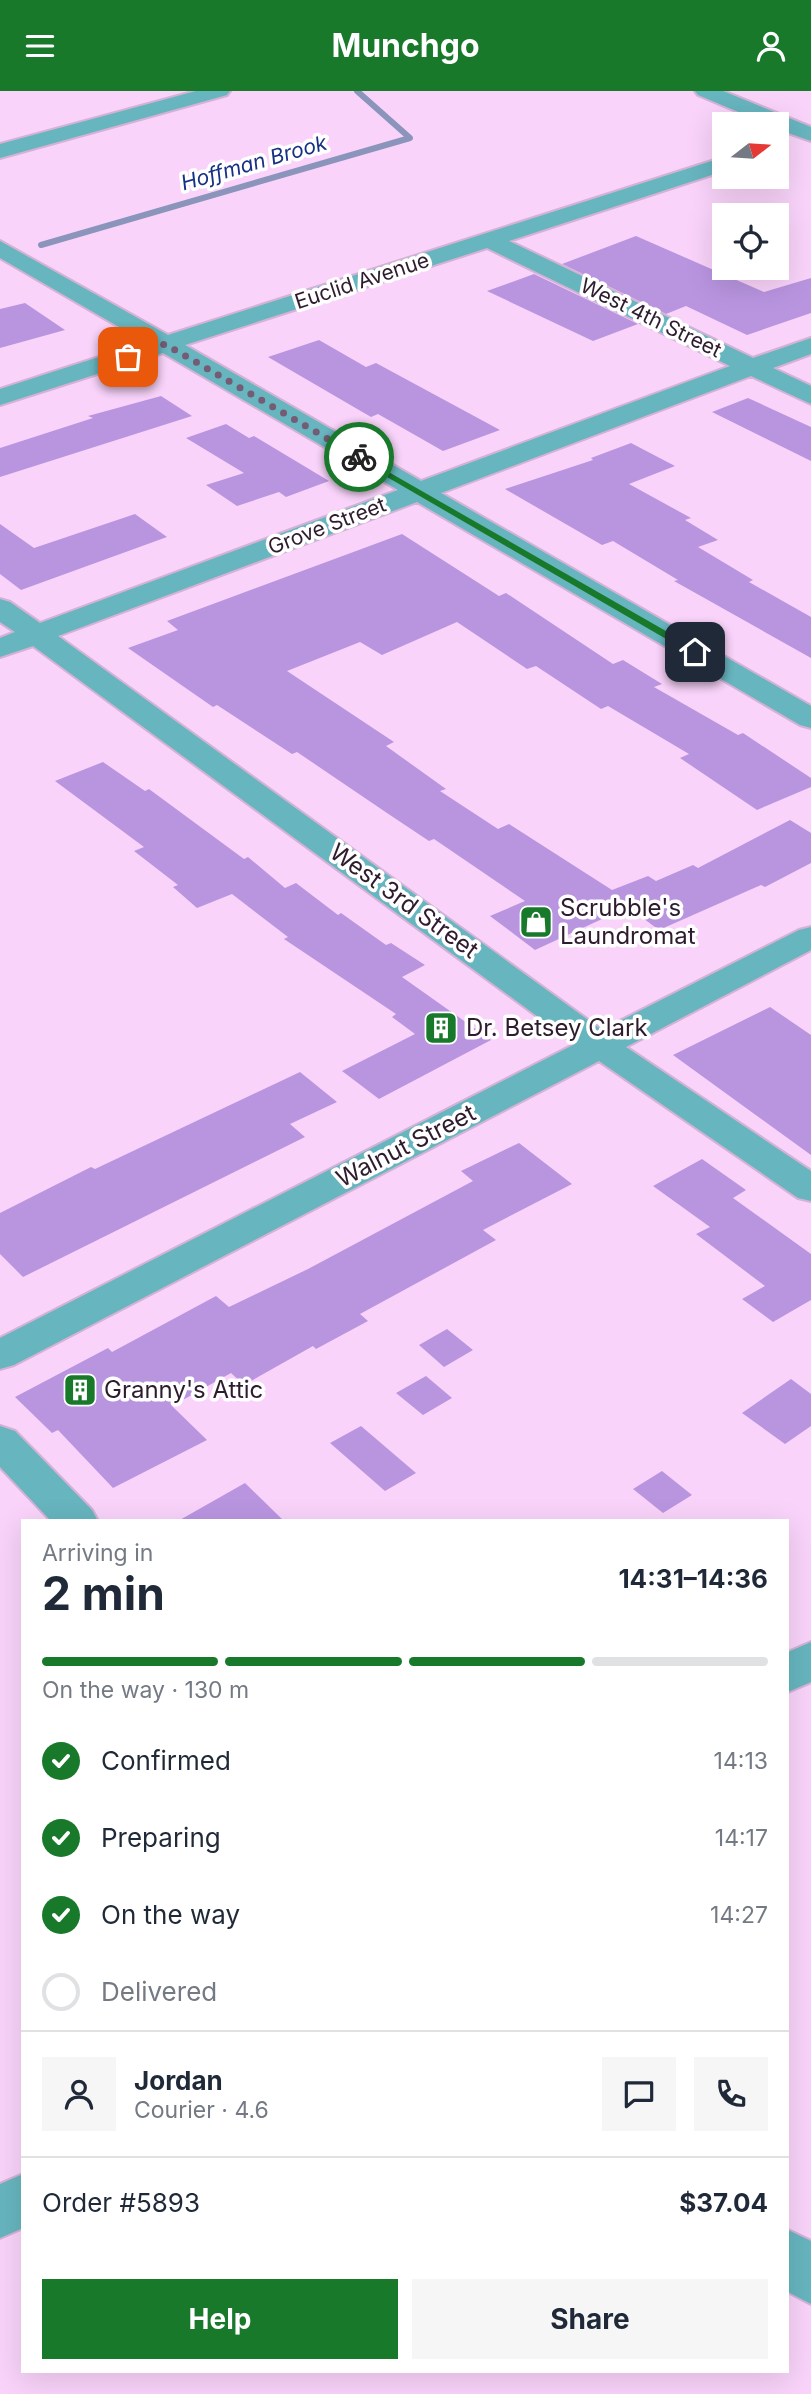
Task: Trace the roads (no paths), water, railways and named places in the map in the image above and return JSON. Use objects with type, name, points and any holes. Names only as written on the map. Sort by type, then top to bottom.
[{"type":"street","points":[[0,151],[192,94],[220,91]]},
{"type":"street","points":[[705,91],[811,136]]},
{"type":"street","points":[[789,143],[811,136]]},
{"type":"street","name":"Euclid Avenue","points":[[0,397],[712,168]]},
{"type":"street","name":"West 4th Street","points":[[490,240],[811,395]]},
{"type":"street","points":[[0,248],[811,719]]},
{"type":"street","name":"Grove Street","points":[[0,648],[811,345]]},
{"type":"street","name":"West 3rd Street","points":[[0,608],[601,1046],[811,1189]]},
{"type":"street","name":"Walnut Street","points":[[0,1355],[811,937]]},
{"type":"street","points":[[0,1441],[75,1519]]},
{"type":"street","points":[[789,1674],[811,1659]]},
{"type":"street","points":[[0,2214],[21,2199]]},
{"type":"street","points":[[789,2256],[811,2279]]},
{"type":"waterway","name":"Hoffman Brook","points":[[41,245],[410,138],[357,91]]},
{"type":"place","name":"Scrubble's Laundromat","points":[[536,922]]},
{"type":"place","name":"Dr. Betsey Clark","points":[[441,1028]]},
{"type":"place","name":"Granny's Attic","points":[[80,1390]]}]
